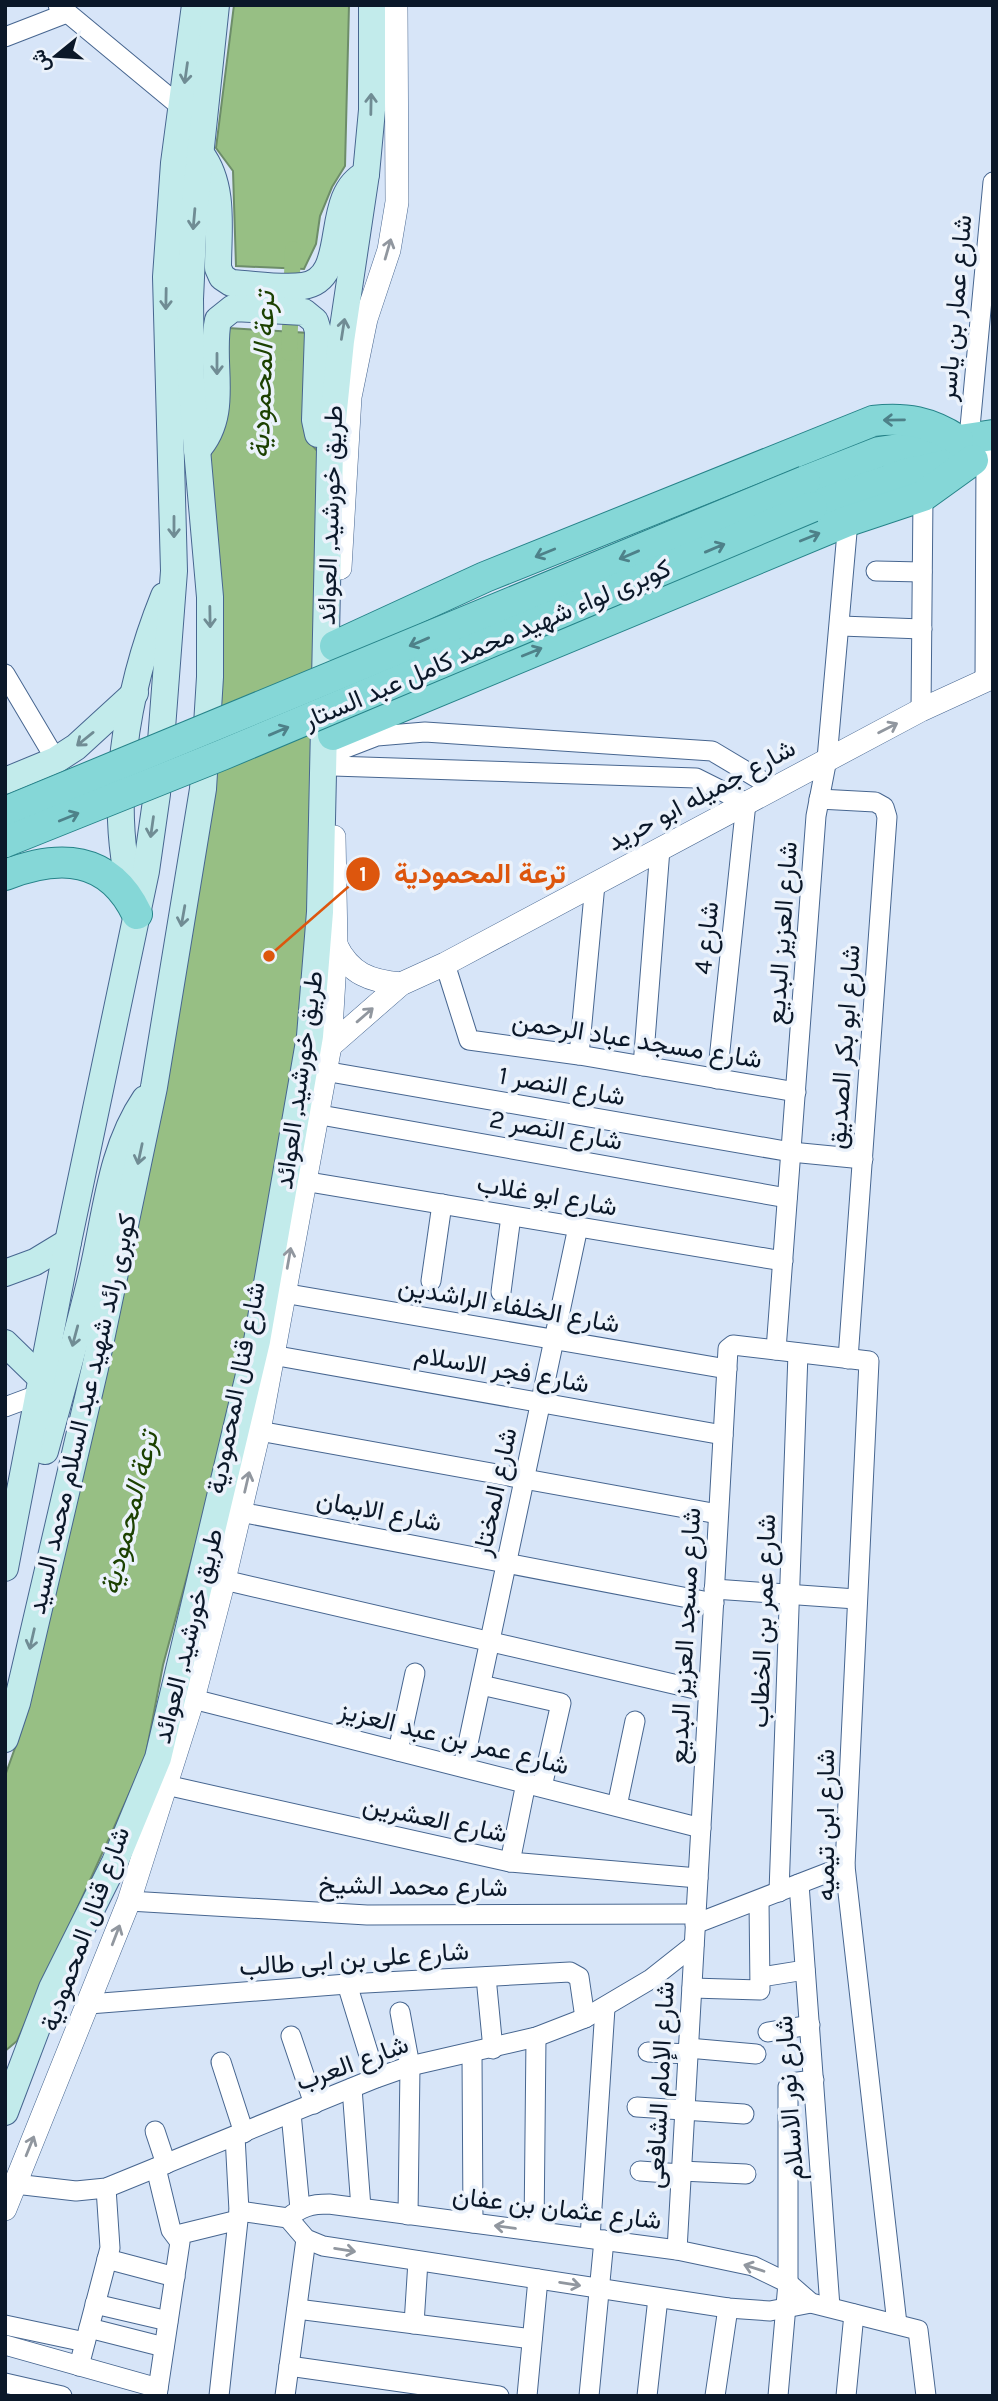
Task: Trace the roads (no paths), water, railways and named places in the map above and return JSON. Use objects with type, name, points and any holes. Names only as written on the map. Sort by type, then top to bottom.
[{"type":"main road","points":[[7,1560],[68,1242],[137,914],[157,794],[174,571],[166,277],[181,107],[195,5]]},
{"type":"main road","points":[[7,1560],[25,1519],[42,1462],[92,1276],[122,1139],[136,1111],[154,1087],[196,837],[207,741],[210,597],[191,382],[190,299],[216,5]]},
{"type":"main road","name":"طريق خورشيد, العوائد","points":[[5,2112],[16,2058],[115,1862],[159,1758],[257,1341],[310,1036],[316,974],[330,449],[341,341],[366,174],[372,110],[372,5]]},
{"type":"main road","points":[[201,154],[211,169],[217,189],[218,268],[234,295]]},
{"type":"main road","points":[[302,299],[330,264],[343,198],[350,186],[366,174]]},
{"type":"main road","points":[[234,295],[302,299]]},
{"type":"main road","points":[[197,450],[210,434],[215,417],[218,320],[228,310],[234,295]]},
{"type":"main road","points":[[302,299],[318,331],[315,420],[319,436],[330,449]]},
{"type":"main road","points":[[333,751],[485,671],[848,521],[923,496],[979,448],[918,421],[895,418],[873,421],[462,588],[335,646]]},
{"type":"main road","name":"كوبرى لواء شهيد محمد كامل عبد الستار","points":[[5,842],[222,755],[808,494],[879,452],[979,448]]},
{"type":"main road","name":"كوبرى لواء شهيد محمد كامل عبد الستار","points":[[5,813],[808,494]]},
{"type":"main road","points":[[137,914],[125,868],[120,820],[125,753],[135,693],[152,630],[174,571]]},
{"type":"main road","points":[[462,588],[455,610],[457,634],[468,655],[485,671]]},
{"type":"main road","points":[[5,780],[56,760],[96,730],[135,693]]},
{"type":"main road","points":[[5,876],[44,862],[84,865],[116,884],[137,914]]},
{"type":"main road","name":"كوبرى رائد شهيد عبد السلام محمد السيد","points":[[5,1739],[17,1703],[95,1368],[154,1087]]},
{"type":"main road","points":[[5,1273],[35,1262],[68,1242]]},
{"type":"main road","points":[[5,1343],[41,1387]]},
{"type":"street","name":"شارع قنال المحمودية","points":[[5,2209],[129,1901],[194,1699],[259,1431],[315,1114],[330,1046],[336,945],[333,751],[335,646],[350,397],[366,319],[390,250],[397,202],[396,5]]},
{"type":"street","points":[[5,37],[63,9],[181,107]]},
{"type":"street","name":"شارع عمار بن ياسر","points":[[989,679],[979,448],[993,182]]},
{"type":"street","points":[[921,710],[923,496]]},
{"type":"street","name":"شارع العزيز البديع","points":[[776,1350],[819,799],[827,759],[841,626],[848,521]]},
{"type":"street","points":[[876,571],[922,572]]},
{"type":"street","points":[[841,626],[922,629]]},
{"type":"street","points":[[5,674],[56,760]]},
{"type":"street","name":"شارع جميله ابو حريد","points":[[330,1046],[401,984],[444,964],[921,710],[989,679]]},
{"type":"street","points":[[333,751],[377,736],[425,732],[712,751],[774,788]]},
{"type":"street","points":[[333,751],[696,778],[746,803]]},
{"type":"street","name":"شارع ابو بكر الصديق","points":[[819,799],[874,802],[884,807],[887,817],[848,1359]]},
{"type":"street","name":"شارع 4","points":[[718,1079],[746,803]]},
{"type":"street","points":[[643,1066],[660,849]]},
{"type":"street","points":[[579,1055],[594,884]]},
{"type":"street","points":[[336,945],[350,967],[360,975],[401,984]]},
{"type":"street","name":"شارع مسجد عباد الرحمن","points":[[444,964],[469,1040],[579,1055],[796,1092]]},
{"type":"street","name":"شارع النصر 1","points":[[324,1071],[791,1152],[863,1159]]},
{"type":"street","name":"شارع النصر 2","points":[[315,1114],[788,1198]]},
{"type":"street","name":"شارع ابو غلاب","points":[[303,1181],[783,1261]]},
{"type":"street","points":[[431,1281],[442,1204]]},
{"type":"street","points":[[502,1292],[511,1216]]},
{"type":"street","name":"شارع المختار","points":[[463,1767],[578,1227]]},
{"type":"street","name":"شارع الخلفاء الراشدين","points":[[283,1293],[554,1340],[727,1360],[733,1345],[776,1350]]},
{"type":"street","points":[[776,1350],[848,1359]]},
{"type":"street","name":"شارع عمر بن الخطاب","points":[[779,1892],[798,1353]]},
{"type":"street","name":"شارع فجر الاسلام","points":[[272,1355],[723,1435]]},
{"type":"street","name":"شارع ابن تيميه","points":[[848,1359],[869,1361],[871,1365],[856,1599],[845,1866],[897,2324]]},
{"type":"street","name":"شارع مسجد العزيز البديع","points":[[696,1919],[727,1360]]},
{"type":"street","points":[[5,1407],[41,1387]]},
{"type":"street","points":[[259,1431],[718,1514]]},
{"type":"street","name":"شارع الايمان","points":[[240,1512],[507,1563],[714,1596],[790,1594],[856,1599]]},
{"type":"street","points":[[224,1580],[708,1692]]},
{"type":"street","points":[[398,1751],[415,1674]]},
{"type":"street","points":[[481,1685],[561,1703],[510,1862]]},
{"type":"street","name":"شارع عمر بن عبد العزيز","points":[[194,1699],[701,1828]]},
{"type":"street","points":[[617,1807],[635,1721]]},
{"type":"street","name":"شارع العشرين","points":[[166,1786],[510,1862],[698,1878]]},
{"type":"street","points":[[696,1919],[759,1900],[845,1866]]},
{"type":"street","name":"شارع نور الاسلام","points":[[799,1884],[814,2080],[820,2305]]},
{"type":"street","points":[[692,1988],[758,1991],[761,1987],[759,1900]]},
{"type":"street","name":"شارع محمد الشيخ","points":[[129,1901],[367,1914],[696,1919]]},
{"type":"street","name":"شارع الإمام الشافعى","points":[[677,2250],[696,1919]]},
{"type":"street","name":"شارع العرب","points":[[15,2184],[45,2190],[106,2188],[410,2066],[472,2054],[536,2037],[605,2008],[651,1979],[694,1945]]},
{"type":"street","points":[[761,1977],[806,1970]]},
{"type":"street","name":"شارع على بن ابى طالب","points":[[89,2004],[347,1984],[574,1972],[579,1977],[585,2018]]},
{"type":"street","points":[[486,1977],[493,2049]]},
{"type":"street","points":[[347,1984],[376,2078]]},
{"type":"street","points":[[589,2396],[600,2289],[597,2239],[605,2008]]},
{"type":"street","points":[[401,2012],[410,2066],[408,2215]]},
{"type":"street","points":[[768,2032],[810,2025]]},
{"type":"street","points":[[291,2036],[314,2104]]},
{"type":"street","points":[[534,2231],[536,2037]]},
{"type":"street","points":[[648,2052],[756,2054]]},
{"type":"street","points":[[472,2054],[473,2223]]},
{"type":"street","points":[[219,2396],[238,2215],[239,2134],[221,2062]]},
{"type":"street","points":[[778,2396],[788,2283],[788,2087],[790,2083],[814,2080]]},
{"type":"street","points":[[352,2088],[361,2208]]},
{"type":"street","points":[[637,2107],[744,2114]]},
{"type":"street","points":[[285,2396],[306,2239],[294,2213],[290,2113]]},
{"type":"street","points":[[5,2345],[79,2366],[118,2387],[158,2392],[180,2242],[171,2230],[155,2131]]},
{"type":"street","points":[[640,2171],[746,2174]]},
{"type":"street","points":[[79,2366],[111,2236],[106,2188]]},
{"type":"street","name":"شارع عثمان بن عفان","points":[[238,2215],[294,2213],[314,2204],[361,2208],[677,2250],[753,2266],[788,2283],[820,2305],[918,2330],[926,2396]]},
{"type":"street","points":[[177,2235],[238,2215]]},
{"type":"street","name":"شارع عثمان بن عفان","points":[[306,2239],[323,2246],[728,2308],[770,2311],[820,2305]]},
{"type":"street","points":[[107,2259],[175,2277]]},
{"type":"street","points":[[414,2324],[418,2261]]},
{"type":"street","points":[[527,2396],[538,2279]]},
{"type":"street","points":[[647,2396],[658,2298]]},
{"type":"street","points":[[95,2304],[168,2320]]},
{"type":"street","points":[[716,2396],[728,2308]]},
{"type":"street","points":[[296,2309],[532,2339]]},
{"type":"street","points":[[846,2396],[854,2315]]},
{"type":"street","points":[[5,2325],[164,2347]]},
{"type":"street","points":[[5,2383],[54,2395],[55,2359]]},
{"type":"street","points":[[289,2366],[499,2396]]},
{"type":"water","points":[[234,5],[349,5],[345,166],[332,187],[320,216],[316,244],[304,269],[236,266],[233,171],[216,148]]},
{"type":"water","points":[[228,328],[309,333],[310,443],[322,456],[309,950],[295,1063],[252,1305],[217,1466],[163,1665],[145,1759],[17,2041],[5,2051],[5,1776],[20,1734],[212,787],[207,455]]},
{"type":"waterway","name":"ترعة المحمودية","points":[[289,353],[293,249]]},
{"type":"place","name":"ترعة المحمودية","points":[[269,956]]}]
